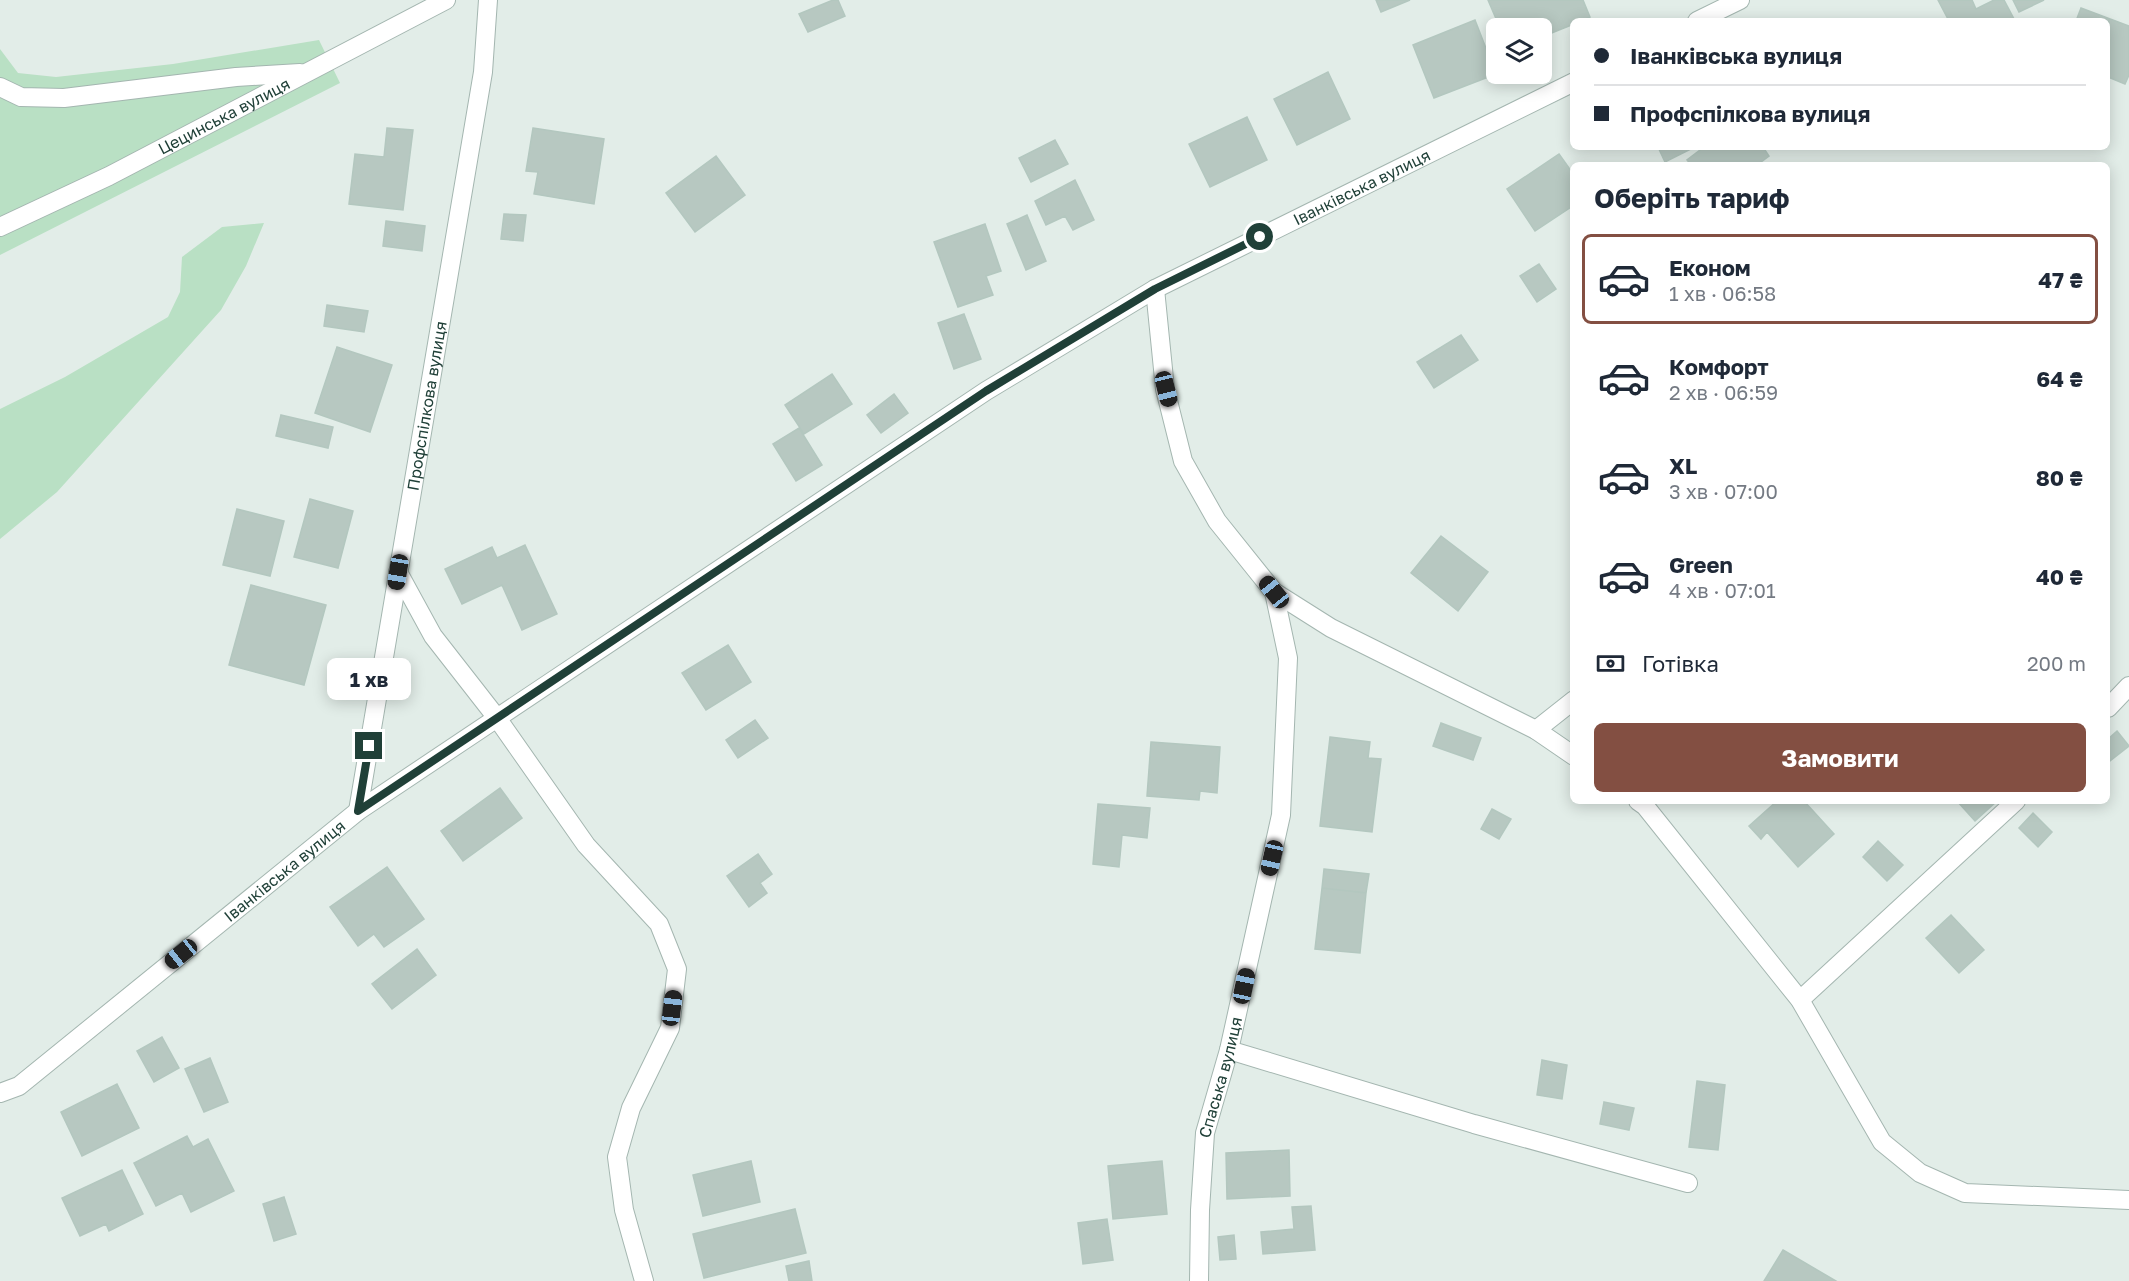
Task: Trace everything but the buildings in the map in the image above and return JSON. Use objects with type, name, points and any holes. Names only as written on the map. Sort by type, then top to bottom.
[{"type":"street","name":"Цецинська вулиця","points":[[0,227],[109,176],[446,0]]},
{"type":"street","name":"Профспілкова вулиця","points":[[358,811],[483,72],[488,0]]},
{"type":"street","points":[[1703,18],[1740,0]]},
{"type":"street","points":[[0,87],[21,97],[64,98],[236,77],[308,73]]},
{"type":"street","name":"Іванківська вулиця","points":[[0,1094],[19,1086],[358,811],[986,391],[1155,289],[1570,84]]},
{"type":"street","points":[[1155,289],[1166,389],[1183,461],[1217,521],[1274,592],[1331,628],[1536,730],[1570,753]]},
{"type":"street","points":[[398,572],[433,636],[497,718],[586,845],[659,924],[677,969],[670,1028],[632,1108],[617,1157],[624,1210],[644,1281]]},
{"type":"street","name":"Спаська вулиця","points":[[1199,1281],[1200,1210],[1205,1133],[1229,1050],[1281,815],[1288,658],[1274,592]]},
{"type":"street","points":[[2110,706],[2129,686]]},
{"type":"street","points":[[1536,730],[1570,703]]},
{"type":"street","points":[[1642,804],[1800,1000],[1882,1142],[1920,1173],[1965,1193],[2129,1200]]},
{"type":"street","points":[[1800,1000],[2013,804]]},
{"type":"street","points":[[1229,1050],[1474,1124],[1688,1183]]},
{"type":"green space","points":[[319,40],[340,83],[0,255],[0,49],[18,73],[56,77],[173,64]]},
{"type":"green space","points":[[264,223],[246,266],[221,310],[57,492],[0,539],[0,409],[65,377],[168,317],[180,292],[182,257],[222,227]]},
{"type":"route","points":[[369,746],[358,811],[986,391],[1155,289],[1260,237]]}]
